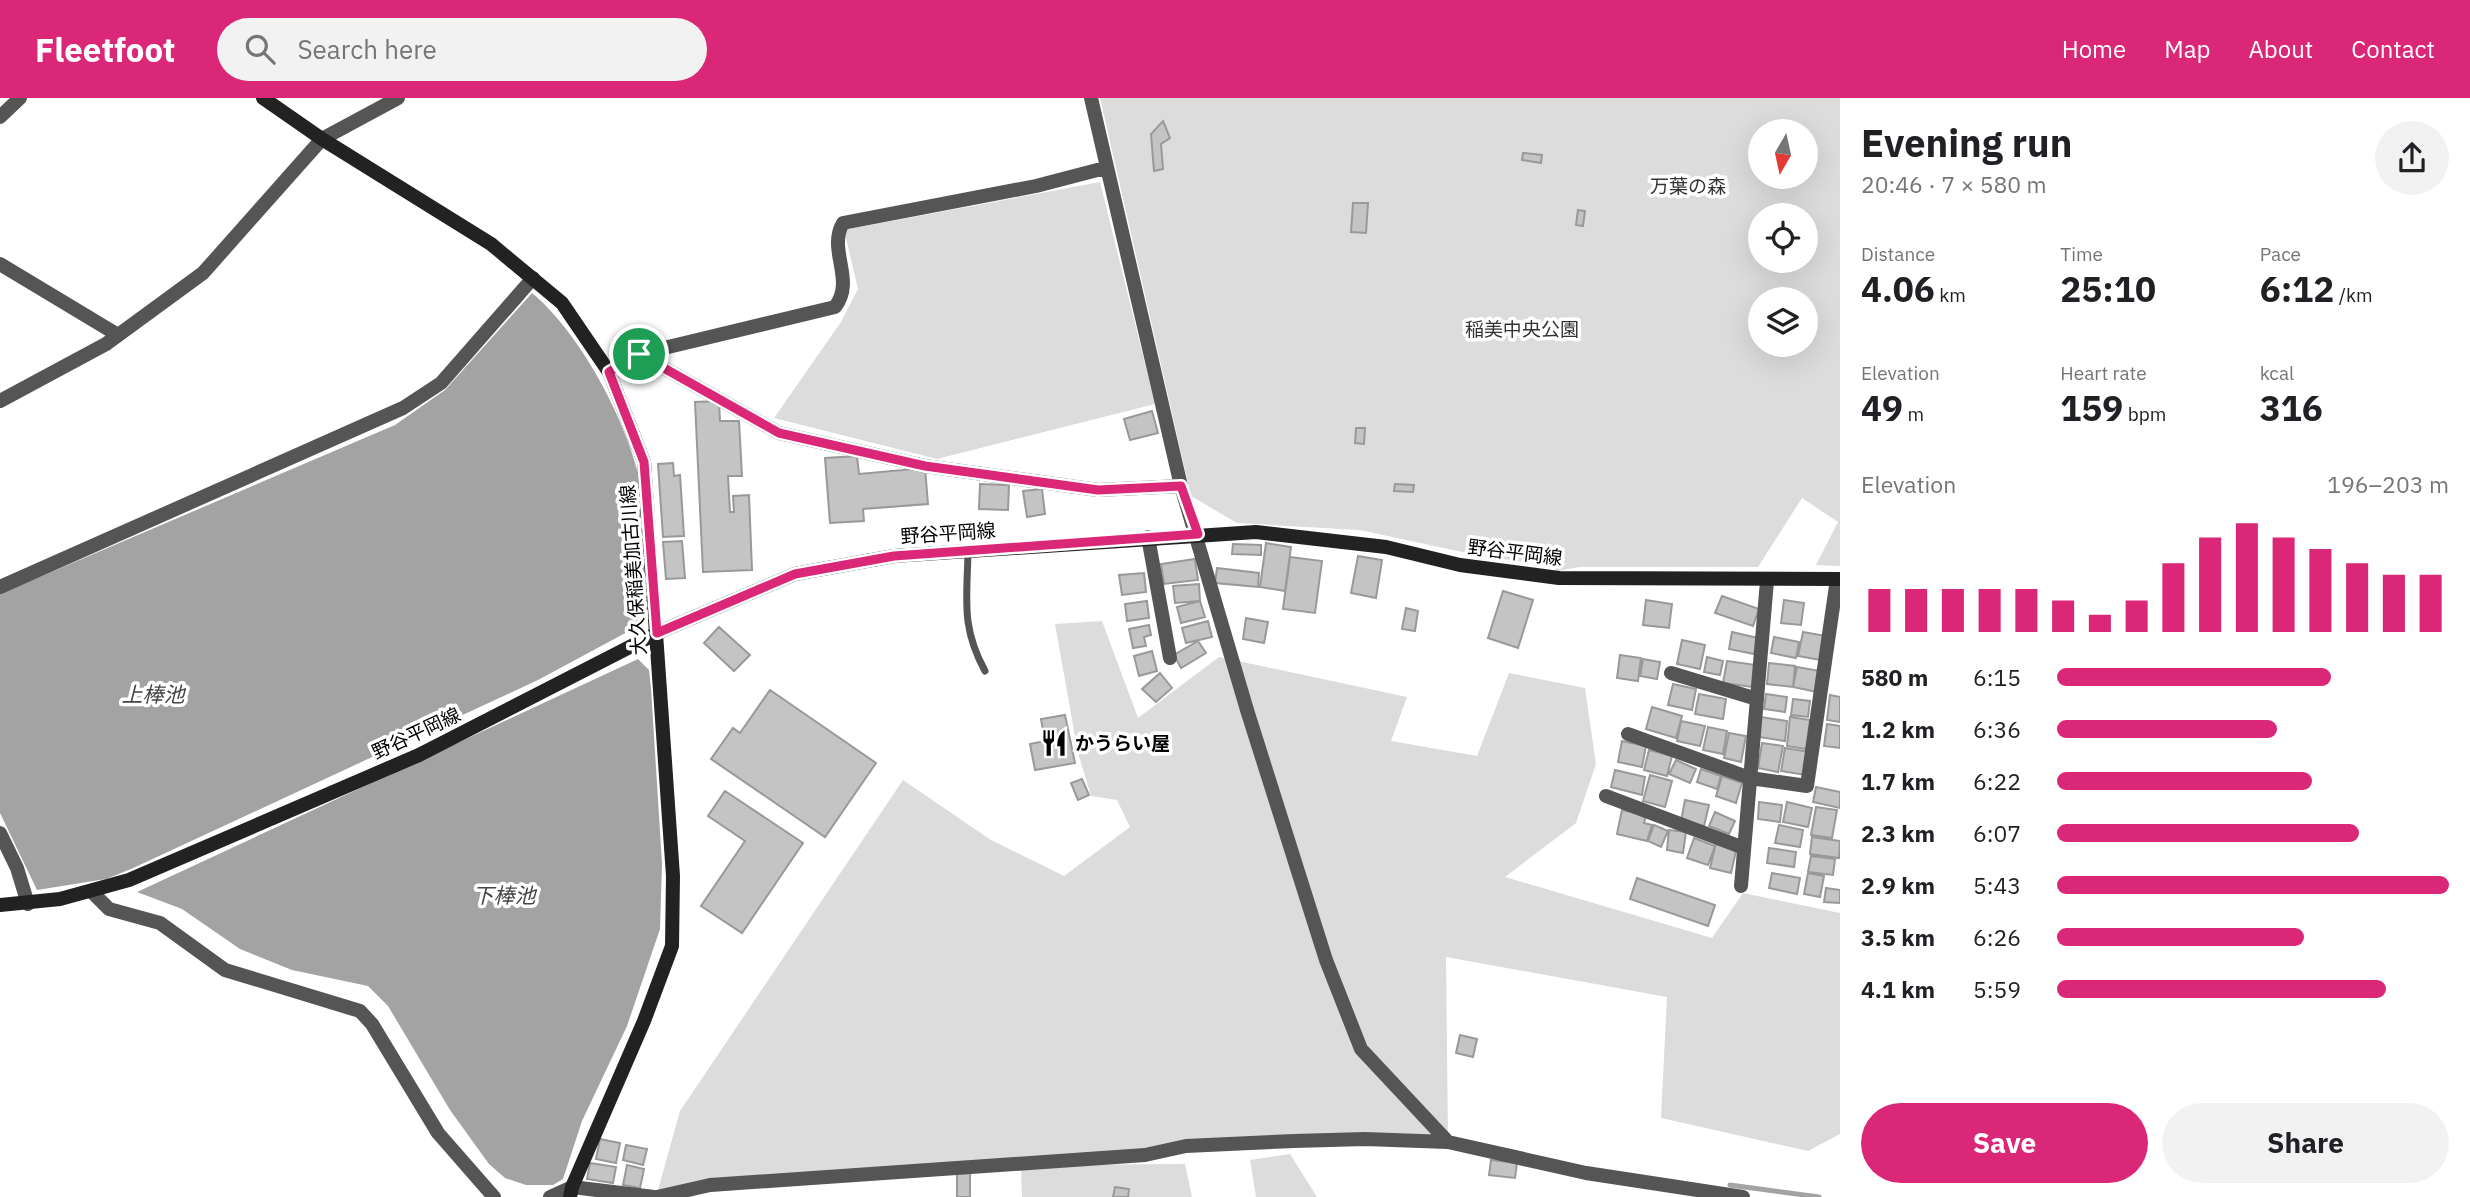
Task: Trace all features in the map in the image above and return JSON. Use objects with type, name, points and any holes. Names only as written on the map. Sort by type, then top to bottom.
[{"type":"main road","name":"大久保稲美加古川線","points":[[263,98],[322,139],[491,244],[562,303],[609,372],[644,462],[673,876],[672,946],[644,1021],[571,1192]]},
{"type":"main road","name":"野谷平岡線","points":[[0,905],[28,904],[129,880],[419,755],[657,633],[795,574],[894,556],[1147,537],[1255,532],[1386,547],[1460,565],[1559,579],[1839,579]]},
{"type":"street","points":[[0,117],[20,98]]},
{"type":"street","points":[[0,401],[118,335],[204,274],[322,139],[398,98]]},
{"type":"street","points":[[1091,98],[1105,168],[1120,219],[1181,486],[1198,534],[1208,579],[1326,960],[1361,1049],[1448,1142]]},
{"type":"street","points":[[609,372],[639,354],[835,307],[842,297],[844,286],[836,234],[843,223],[1036,186],[1105,168]]},
{"type":"street","points":[[0,264],[118,335]]},
{"type":"street","points":[[0,587],[403,408],[441,383],[533,278]]},
{"type":"street","points":[[639,354],[779,433],[925,466],[1098,490],[1181,486]]},
{"type":"street","points":[[1147,537],[1170,657]]},
{"type":"street","points":[[1628,734],[1750,778],[1807,786],[1839,579]]},
{"type":"street","points":[[1741,886],[1767,581]]},
{"type":"street","points":[[1671,673],[1757,699]]},
{"type":"street","points":[[1606,796],[1744,848]]},
{"type":"street","points":[[0,833],[18,868],[28,904]]},
{"type":"street","points":[[91,891],[109,909],[160,923],[225,970],[360,1011],[372,1024],[438,1133],[494,1197]]},
{"type":"street","points":[[551,1197],[571,1192],[655,1197],[710,1185],[1145,1155],[1186,1146],[1365,1139],[1448,1142],[1586,1173],[1744,1197]]},
{"type":"lane","points":[[968,551],[967,622],[971,646],[985,671]]},
{"type":"green space","name":"稲美中央公園","points":[[1100,98],[1840,98],[1840,566],[1816,565],[1838,522],[1802,498],[1758,567],[1579,567],[1558,571],[1546,565],[1476,555],[1360,530],[1237,523],[1191,496]]},
{"type":"green space","points":[[1100,182],[1155,404],[937,459],[774,418],[841,322],[858,289],[844,230]]},
{"type":"green space","points":[[1102,621],[1138,718],[1219,657],[1407,697],[1391,741],[1477,756],[1509,673],[1585,688],[1596,764],[1576,823],[1505,877],[1712,938],[1743,893],[1840,913],[1840,1134],[1808,1151],[1661,1118],[1667,997],[1446,957],[1448,1142],[1263,1142],[1023,1165],[1185,1164],[1192,1197],[1022,1197],[1021,1164],[656,1197],[680,1111],[903,780],[991,840],[1064,876],[1130,827],[1117,800],[1091,796],[1078,753],[1055,624]]},
{"type":"green space","points":[[1290,1154],[1317,1197],[1256,1197],[1250,1160]]},
{"type":"water","name":"上棒池","points":[[532,293],[567,330],[598,377],[632,453],[642,491],[645,523],[648,606],[644,623],[538,680],[131,869],[106,879],[37,890],[0,813],[0,594],[395,425],[445,390]]},
{"type":"water","name":"下棒池","points":[[638,659],[649,670],[651,688],[662,864],[660,929],[627,1026],[582,1121],[563,1179],[553,1185],[526,1185],[505,1178],[489,1164],[450,1110],[388,1006],[368,986],[292,970],[240,949],[182,909],[137,892]]},
{"type":"building","points":[[1163,121],[1170,138],[1161,144],[1163,169],[1154,171],[1151,134]]},
{"type":"building","points":[[1523,153],[1542,155],[1541,163],[1522,160]]},
{"type":"building","points":[[1353,203],[1368,203],[1366,233],[1351,232]]},
{"type":"building","points":[[1578,210],[1585,211],[1583,226],[1576,225]]},
{"type":"building","points":[[719,401],[720,421],[739,421],[742,476],[728,476],[730,512],[734,512],[733,496],[749,495],[752,570],[703,572],[695,402]]},
{"type":"building","points":[[1152,411],[1158,433],[1130,440],[1124,419]]},
{"type":"building","points":[[1356,428],[1365,428],[1364,444],[1355,443]]},
{"type":"building","points":[[857,456],[859,474],[925,468],[928,504],[863,509],[864,521],[830,523],[825,458]]},
{"type":"building","points":[[673,463],[674,476],[680,475],[684,536],[663,537],[658,464]]},
{"type":"building","points":[[980,484],[1009,485],[1008,510],[979,509]]},
{"type":"building","points":[[1395,484],[1414,485],[1413,492],[1394,491]]},
{"type":"building","points":[[1042,489],[1045,514],[1027,517],[1023,491]]},
{"type":"building","points":[[682,541],[685,578],[666,579],[663,542]]},
{"type":"building","points":[[1266,543],[1291,547],[1285,591],[1260,587]]},
{"type":"building","points":[[1233,544],[1261,545],[1261,555],[1232,554]]},
{"type":"building","points":[[1358,556],[1382,560],[1376,598],[1351,593]]},
{"type":"building","points":[[1290,557],[1322,561],[1315,613],[1283,609]]},
{"type":"building","points":[[1195,559],[1198,580],[1164,584],[1161,564]]},
{"type":"building","points":[[1217,568],[1259,573],[1258,587],[1215,583]]},
{"type":"building","points":[[1144,573],[1146,592],[1122,595],[1119,575]]},
{"type":"building","points":[[1199,584],[1200,601],[1175,603],[1173,586]]},
{"type":"building","points":[[1503,591],[1533,600],[1518,648],[1488,638]]},
{"type":"building","points":[[1722,596],[1759,609],[1753,626],[1715,613]]},
{"type":"building","points":[[1646,600],[1672,604],[1669,628],[1643,625]]},
{"type":"building","points":[[1784,600],[1804,603],[1801,625],[1781,623]]},
{"type":"building","points":[[1147,601],[1149,618],[1127,621],[1125,604]]},
{"type":"building","points":[[1200,601],[1205,617],[1181,623],[1177,607]]},
{"type":"building","points":[[1406,608],[1418,611],[1415,631],[1402,629]]},
{"type":"building","points":[[1246,618],[1268,622],[1264,643],[1243,639]]},
{"type":"building","points":[[1208,621],[1212,637],[1186,643],[1182,628]]},
{"type":"building","points":[[1149,625],[1151,635],[1144,637],[1146,646],[1133,648],[1129,629]]},
{"type":"building","points":[[719,627],[750,655],[734,671],[704,643]]},
{"type":"building","points":[[1732,632],[1758,638],[1754,654],[1729,649]]},
{"type":"building","points":[[1803,632],[1826,636],[1821,660],[1798,656]]},
{"type":"building","points":[[1774,637],[1799,642],[1796,658],[1771,653]]},
{"type":"building","points":[[1682,640],[1705,645],[1700,669],[1677,664]]},
{"type":"building","points":[[1198,641],[1206,653],[1181,668],[1174,655]]},
{"type":"building","points":[[1152,651],[1157,671],[1139,676],[1134,656]]},
{"type":"building","points":[[1620,655],[1641,658],[1638,681],[1617,678]]},
{"type":"building","points":[[1707,657],[1723,661],[1720,675],[1704,672]]},
{"type":"building","points":[[1643,659],[1660,662],[1657,679],[1640,676]]},
{"type":"building","points":[[1727,661],[1756,665],[1752,687],[1723,683]]},
{"type":"building","points":[[1769,663],[1795,666],[1793,687],[1767,684]]},
{"type":"building","points":[[1797,667],[1820,671],[1817,692],[1793,687]]},
{"type":"building","points":[[1160,673],[1172,688],[1156,702],[1142,689]]},
{"type":"building","points":[[1673,684],[1696,689],[1692,710],[1668,705]]},
{"type":"building","points":[[770,690],[876,763],[825,837],[711,759],[733,728],[740,733]]},
{"type":"building","points":[[1699,694],[1726,699],[1723,719],[1695,714]]},
{"type":"building","points":[[1766,694],[1787,697],[1785,712],[1764,709]]},
{"type":"building","points":[[1830,695],[1840,697],[1840,722],[1827,720]]},
{"type":"building","points":[[1793,699],[1810,701],[1808,717],[1791,715]]},
{"type":"building","points":[[1652,707],[1682,716],[1676,738],[1646,729]]},
{"type":"building","name":"かうらい屋","points":[[1065,715],[1075,763],[1035,770],[1030,744],[1045,741],[1041,719]]},
{"type":"building","points":[[1761,717],[1787,721],[1785,741],[1759,737]]},
{"type":"building","points":[[1790,717],[1810,720],[1806,749],[1787,746]]},
{"type":"building","points":[[1681,721],[1705,726],[1700,746],[1677,741]]},
{"type":"building","points":[[1827,724],[1840,726],[1840,748],[1824,746]]},
{"type":"building","points":[[1708,727],[1727,731],[1723,754],[1703,750]]},
{"type":"building","points":[[1729,733],[1746,736],[1741,762],[1724,758]]},
{"type":"building","points":[[1622,741],[1646,746],[1642,767],[1618,762]]},
{"type":"building","points":[[1762,743],[1783,746],[1778,772],[1758,768]]},
{"type":"building","points":[[1785,748],[1810,752],[1806,775],[1781,771]]},
{"type":"building","points":[[1649,750],[1672,756],[1667,776],[1644,770]]},
{"type":"building","points":[[1676,760],[1696,769],[1690,783],[1669,774]]},
{"type":"building","points":[[1701,769],[1721,776],[1717,789],[1697,782]]},
{"type":"building","points":[[1615,770],[1645,777],[1642,795],[1611,787]]},
{"type":"building","points":[[1650,775],[1672,781],[1665,807],[1643,801]]},
{"type":"building","points":[[1722,776],[1742,783],[1736,803],[1716,796]]},
{"type":"building","points":[[1082,779],[1089,795],[1078,800],[1071,783]]},
{"type":"building","points":[[1816,787],[1840,792],[1840,808],[1813,802]]},
{"type":"building","points":[[725,791],[803,843],[742,933],[701,906],[745,841],[708,816]]},
{"type":"building","points":[[1685,800],[1709,805],[1704,826],[1681,821]]},
{"type":"building","points":[[1759,802],[1782,805],[1780,822],[1758,819]]},
{"type":"building","points":[[1787,802],[1812,808],[1808,827],[1783,822]]},
{"type":"building","points":[[1816,807],[1837,810],[1832,838],[1811,835]]},
{"type":"building","points":[[1622,810],[1646,815],[1644,823],[1652,825],[1647,841],[1617,834]]},
{"type":"building","points":[[1715,812],[1735,821],[1729,834],[1709,826]]},
{"type":"building","points":[[1654,825],[1668,831],[1661,847],[1648,841]]},
{"type":"building","points":[[1779,825],[1803,830],[1800,847],[1775,843]]},
{"type":"building","points":[[1669,830],[1686,832],[1683,853],[1667,850]]},
{"type":"building","points":[[1812,837],[1840,841],[1839,858],[1810,854]]},
{"type":"building","points":[[1694,838],[1715,846],[1708,865],[1687,858]]},
{"type":"building","points":[[1716,843],[1737,847],[1731,873],[1710,868]]},
{"type":"building","points":[[1769,848],[1796,852],[1794,867],[1767,863]]},
{"type":"building","points":[[1811,856],[1835,859],[1833,875],[1808,872]]},
{"type":"building","points":[[1772,873],[1800,878],[1797,894],[1769,888]]},
{"type":"building","points":[[1808,873],[1824,876],[1820,897],[1804,894]]},
{"type":"building","points":[[1637,878],[1715,905],[1708,926],[1630,899]]},
{"type":"building","points":[[1826,888],[1840,890],[1840,903],[1824,902]]},
{"type":"building","points":[[1460,1035],[1477,1039],[1473,1057],[1456,1053]]},
{"type":"building","points":[[600,1139],[620,1143],[616,1163],[596,1159]]},
{"type":"building","points":[[626,1145],[647,1149],[643,1165],[623,1160]]},
{"type":"building","points":[[1491,1160],[1517,1163],[1515,1178],[1489,1175]]},
{"type":"building","points":[[590,1163],[616,1167],[613,1183],[587,1179]]},
{"type":"building","points":[[627,1165],[644,1169],[640,1188],[623,1185]]},
{"type":"building","points":[[957,1172],[970,1172],[970,1197],[957,1197]]},
{"type":"building","points":[[1115,1187],[1129,1189],[1128,1197],[1113,1197]]},
{"type":"waterway","points":[[1730,1185],[1819,1197]]},
{"type":"place","name":"かうらい屋","points":[[1054,743]]},
{"type":"route","points":[[639,354],[779,433],[925,466],[1098,490],[1181,486],[1198,534],[894,556],[795,574],[657,633],[644,462],[609,372],[639,354]]},
{"type":"park label","name":"万葉の森","points":[[1688,186]]}]
